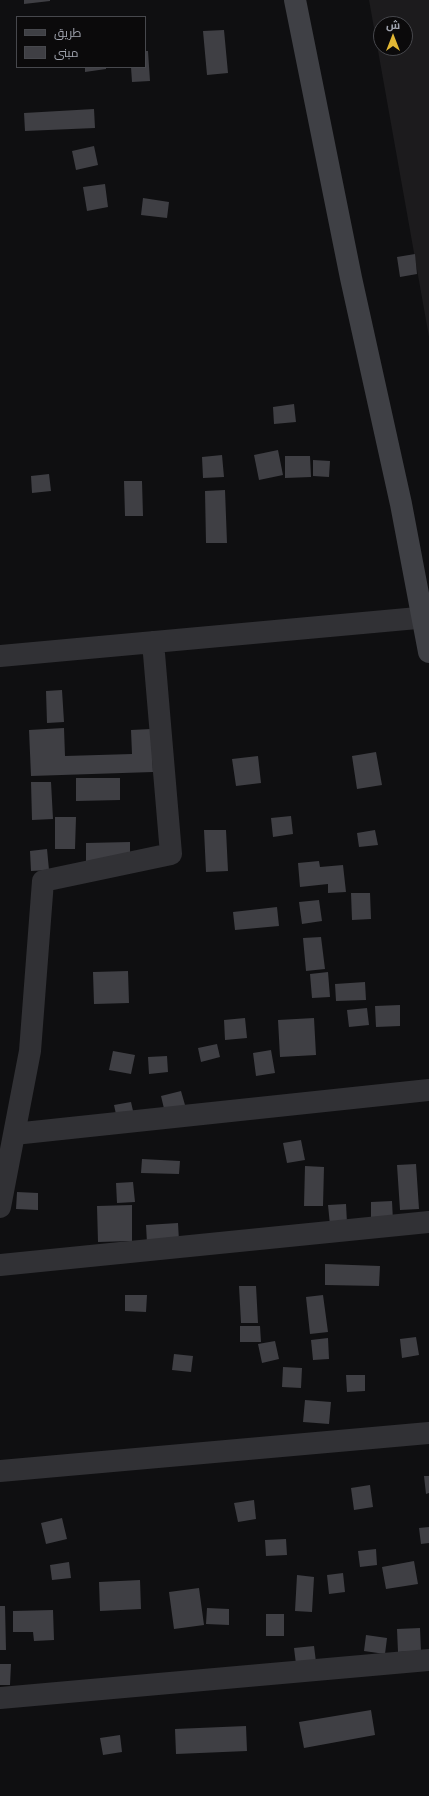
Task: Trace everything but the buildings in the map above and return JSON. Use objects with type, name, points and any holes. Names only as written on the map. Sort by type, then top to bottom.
[{"type":"street","points":[[295,0],[351,278],[426,617],[429,652]]},
{"type":"street","points":[[0,656],[426,617]]},
{"type":"street","points":[[0,1206],[30,1051],[43,881],[171,854],[153,642]]},
{"type":"street","points":[[14,1134],[429,1090]]},
{"type":"street","points":[[0,1265],[429,1222]]},
{"type":"street","points":[[0,1471],[429,1433]]},
{"type":"street","points":[[0,1698],[429,1660]]},
{"type":"shaded area","points":[[369,0],[429,0],[429,337],[379,56],[413,56],[413,16],[373,16],[373,22]]}]
